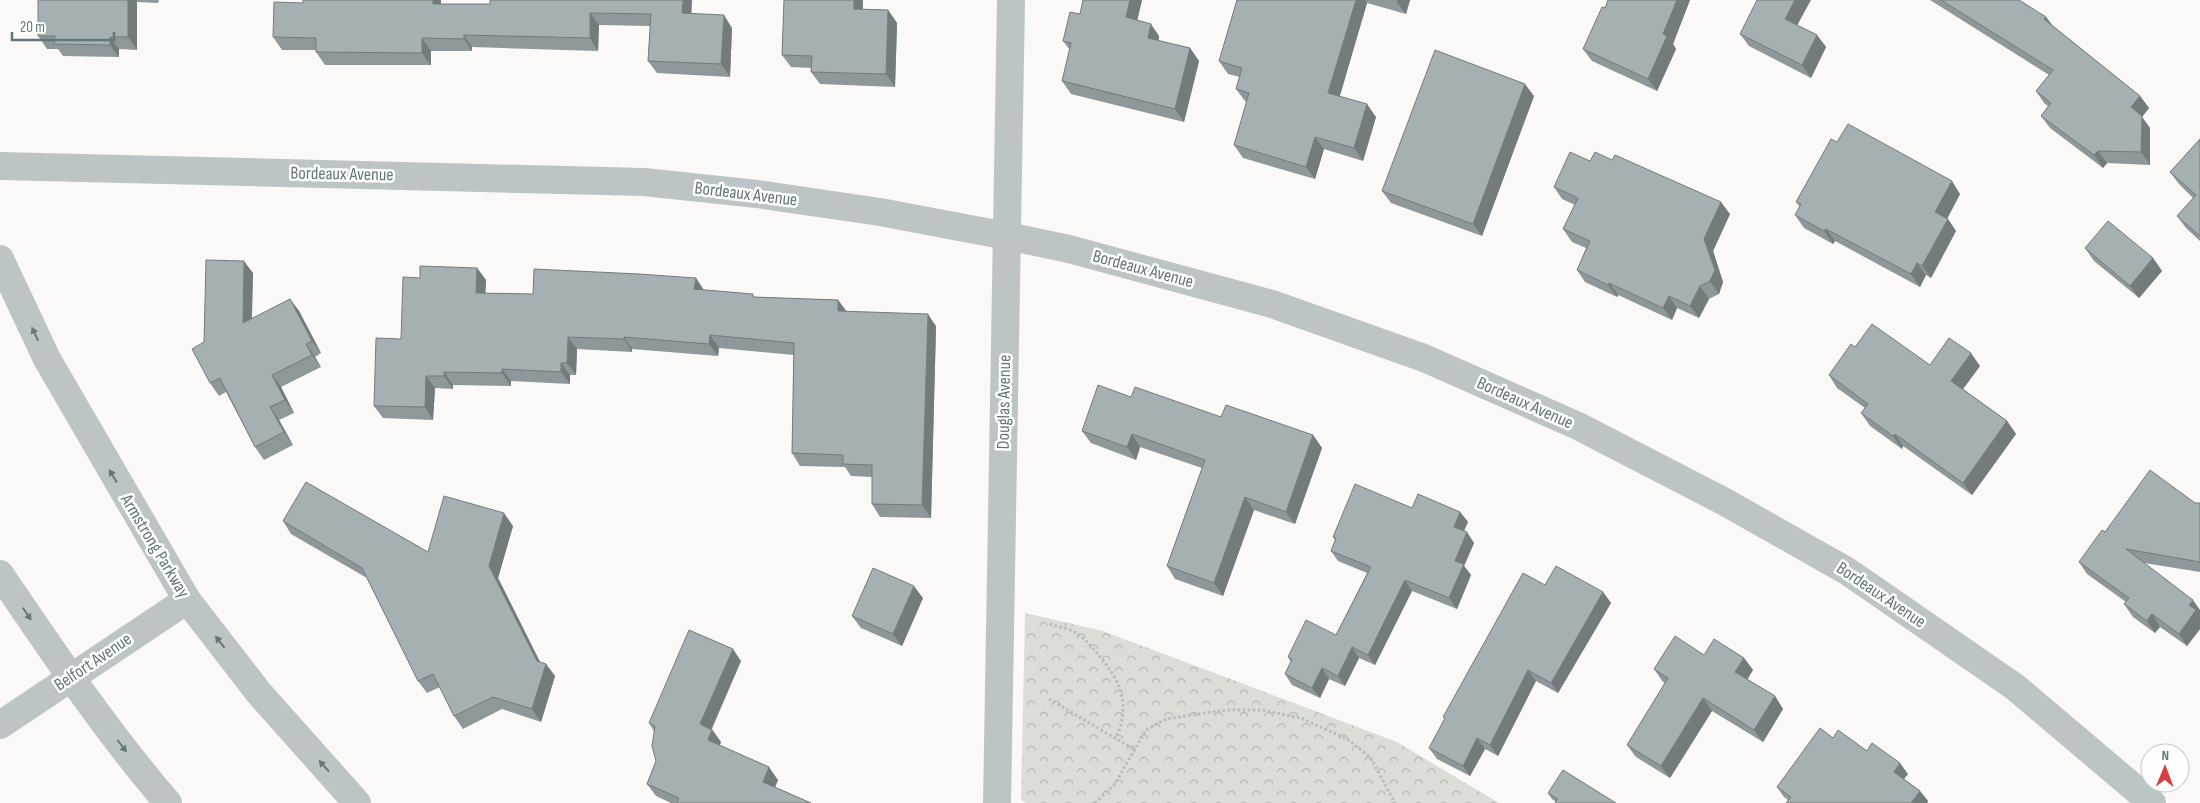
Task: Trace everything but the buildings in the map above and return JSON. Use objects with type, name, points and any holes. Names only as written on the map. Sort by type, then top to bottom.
[{"type":"street","name":"Douglas Avenue","points":[[997,803],[1011,0]]},
{"type":"street","name":"Bordeaux Avenue","points":[[0,166],[644,182],[757,194],[880,212],[1069,249],[1272,304],[1424,358],[1578,426],[1725,502],[1847,571],[2015,687],[2152,803]]},
{"type":"street","name":"Armstrong Parkway","points":[[0,258],[47,360],[187,600],[260,693],[356,803]]},
{"type":"street","points":[[0,574],[70,676],[139,770],[168,803]]},
{"type":"street","name":"Belfort Avenue","points":[[0,725],[70,676],[187,600]]},
{"type":"path","points":[[1050,624],[1075,632],[1111,670],[1123,692],[1125,712],[1121,728],[1115,739]]},
{"type":"path","points":[[1049,699],[1134,750]]},
{"type":"path","points":[[1095,803],[1114,785],[1146,730],[1166,719],[1226,710],[1262,710],[1301,718],[1347,739],[1370,757],[1395,803]]},
{"type":"green space","points":[[1025,613],[1103,631],[1397,742],[1499,803],[1027,803],[1021,800]]}]
